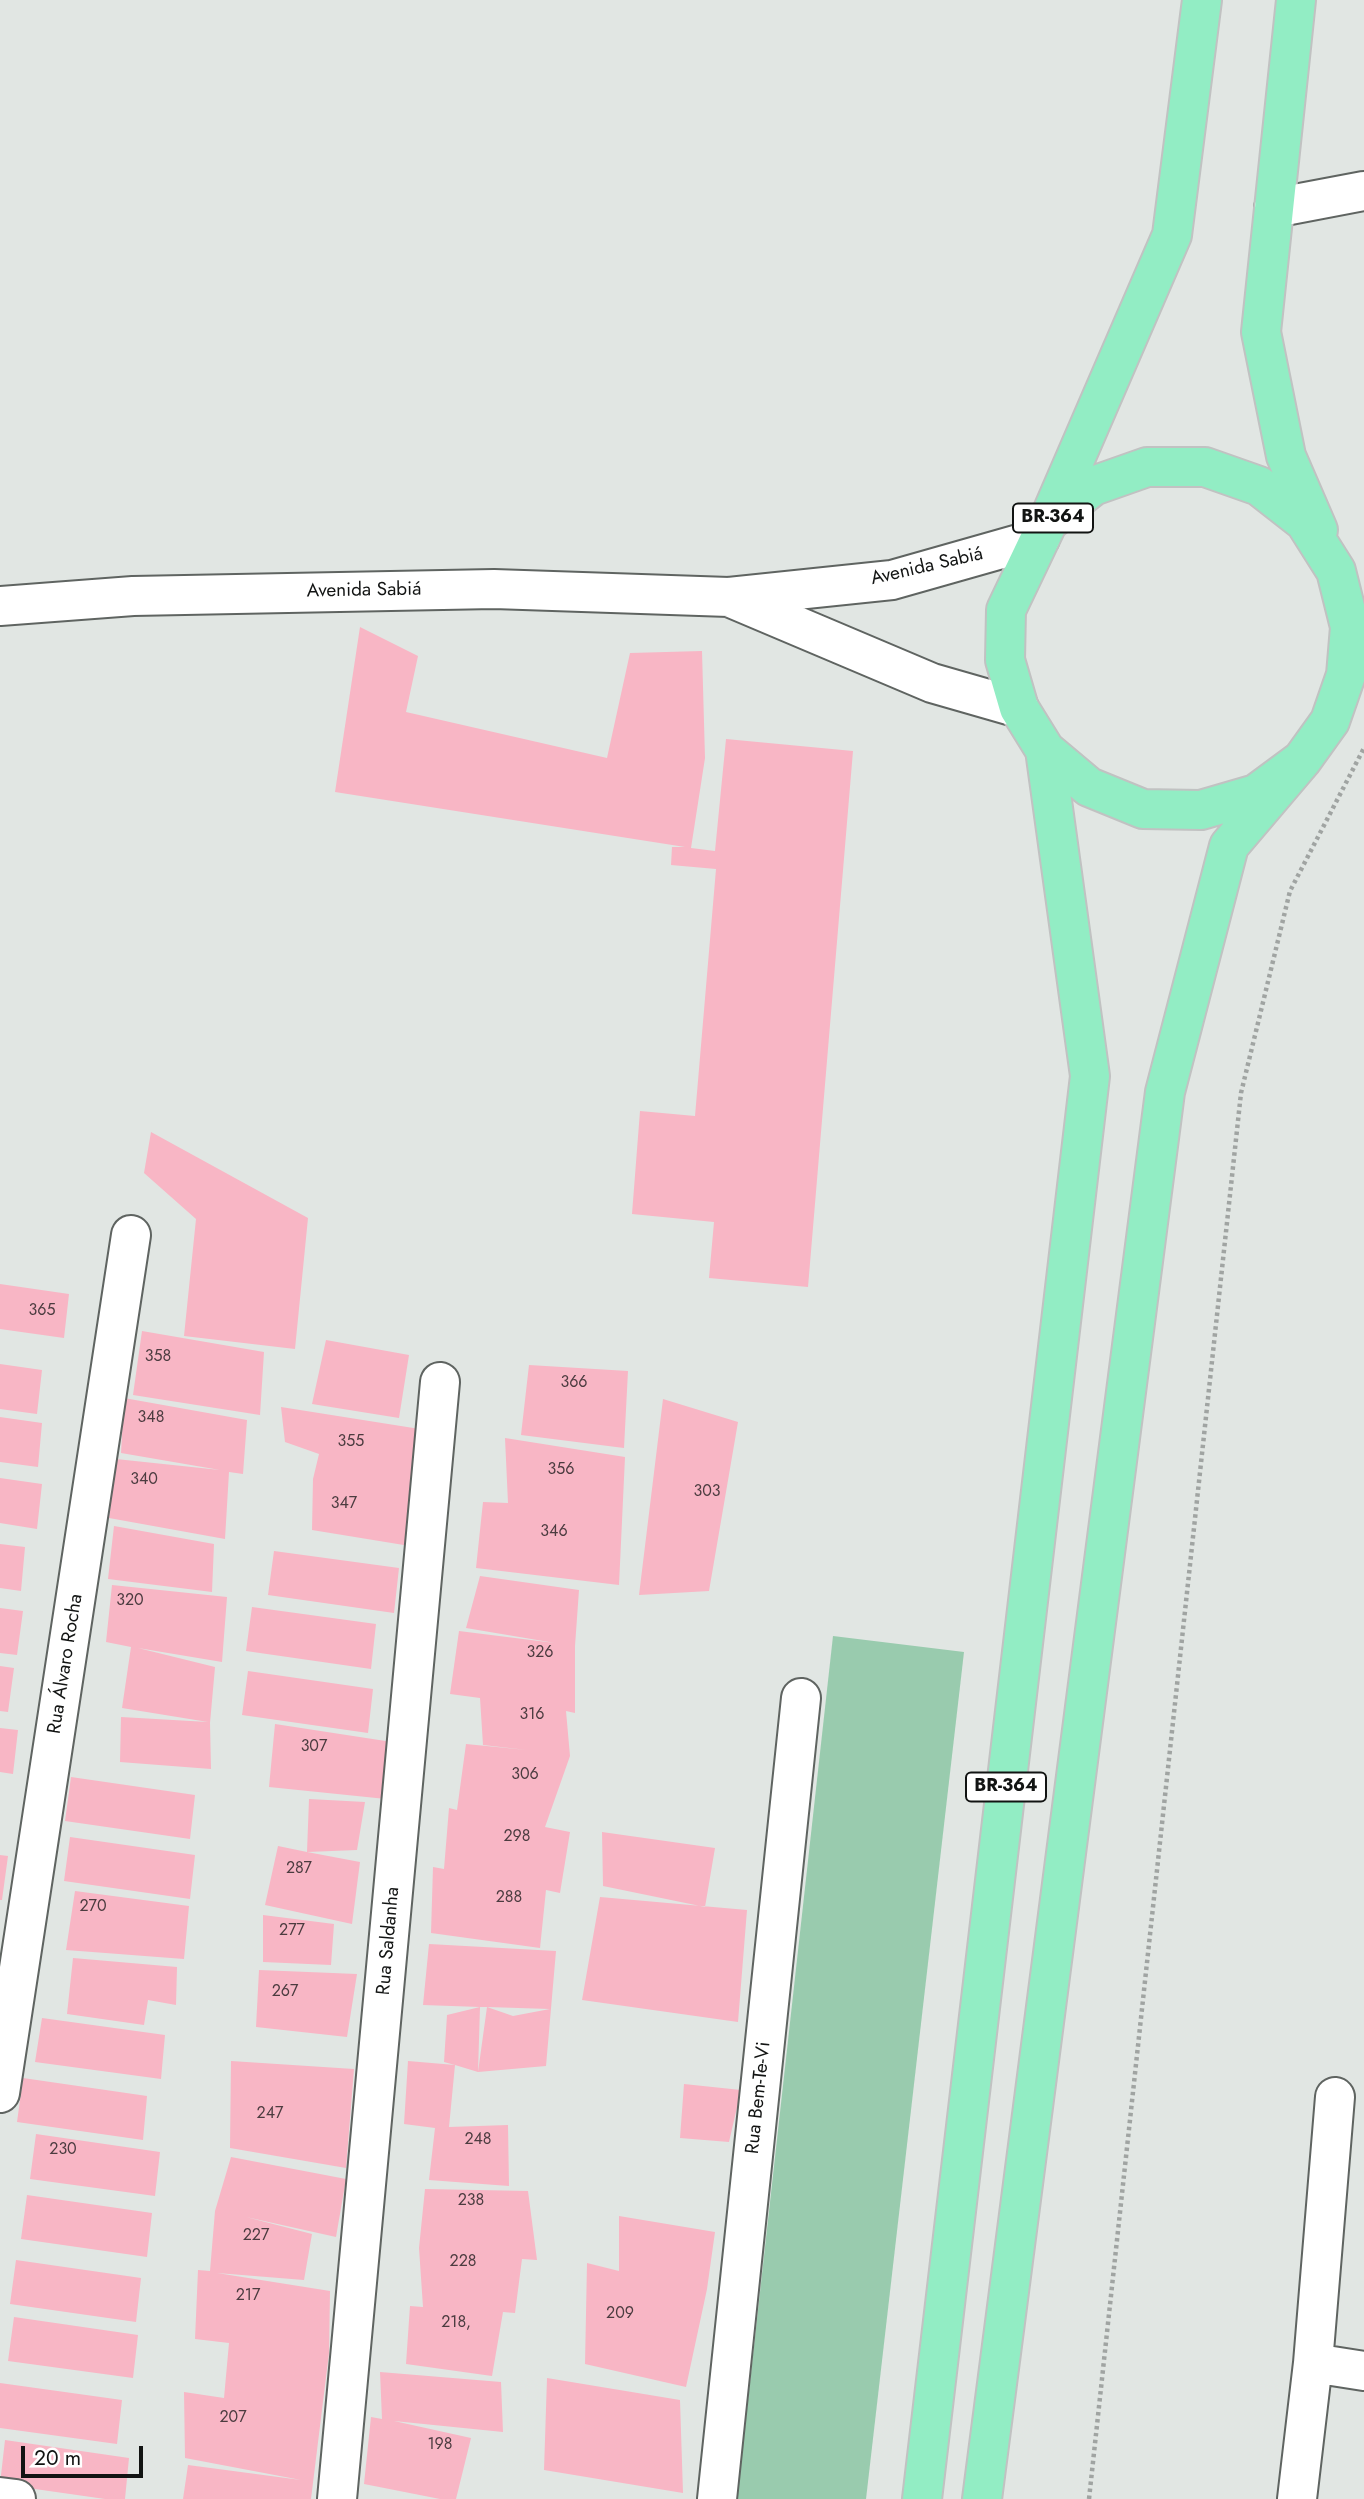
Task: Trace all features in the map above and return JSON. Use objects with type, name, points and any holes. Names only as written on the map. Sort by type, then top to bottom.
[{"type":"main road","name":"BR-364","points":[[1202,0],[1171,235],[1044,530],[1006,610],[1005,660],[1018,708],[1045,750],[1089,788],[1143,808],[1201,810],[1256,794],[1302,760]]},
{"type":"main road","name":"BR-364","points":[[982,2499],[1165,1092],[1229,846],[1302,760],[1330,720],[1346,675],[1357,627],[1286,456],[1261,332],[1296,0]]},
{"type":"main road","name":"BR-364","points":[[1044,530],[1093,486],[1147,467],[1205,467],[1259,486],[1305,522],[1336,571]]},
{"type":"main road","name":"BR-364","points":[[922,2499],[1090,1076],[1045,750]]},
{"type":"street","points":[[1274,208],[1364,191]]},
{"type":"street","name":"Avenida Sabiá","points":[[0,606],[133,596],[494,589],[729,597],[892,580],[1044,530]]},
{"type":"street","name":"Avenida Sabiá","points":[[729,597],[932,683],[1018,708]]},
{"type":"street","name":"Rua Álvaro Rocha","points":[[0,2093],[131,1235]]},
{"type":"street","name":"Rua Saldanha","points":[[337,2499],[440,1382]]},
{"type":"street","name":"Rua Bem-Te-Vi","points":[[717,2499],[801,1698]]},
{"type":"street","points":[[1297,2499],[1335,2097]]},
{"type":"street","points":[[1312,2362],[1364,2371]]},
{"type":"street","points":[[0,2497],[16,2499]]},
{"type":"path","points":[[1089,2499],[1241,1093],[1290,891],[1364,748]]},
{"type":"green space","points":[[833,1636],[964,1652],[866,2499],[737,2499]]},
{"type":"building","points":[[360,627],[418,656],[406,712],[607,758],[630,653],[702,651],[705,758],[691,848],[715,851],[726,739],[853,751],[808,1287],[709,1278],[714,1222],[632,1214],[640,1111],[695,1116],[716,869],[671,865],[672,847],[685,847],[335,792]]},
{"type":"building","points":[[151,1132],[308,1218],[295,1349],[184,1336],[196,1219],[144,1173]]},
{"type":"building","points":[[0,1284],[69,1294],[64,1338],[0,1329]]},
{"type":"building","points":[[142,1331],[264,1352],[260,1415],[133,1395]]},
{"type":"building","points":[[326,1340],[409,1355],[399,1418],[312,1404]]},
{"type":"building","points":[[0,1364],[42,1370],[37,1414],[0,1409]]},
{"type":"building","points":[[529,1365],[628,1371],[624,1448],[521,1435]]},
{"type":"building","points":[[124,1398],[247,1420],[243,1474],[229,1472],[225,1539],[109,1518],[116,1459],[220,1470],[121,1453]]},
{"type":"building","points":[[663,1399],[738,1422],[709,1591],[639,1595]]},
{"type":"building","points":[[281,1407],[426,1430],[416,1547],[312,1530],[313,1479],[319,1454],[285,1442]]},
{"type":"building","points":[[0,1417],[42,1423],[38,1467],[0,1462]]},
{"type":"building","points":[[505,1438],[625,1457],[619,1585],[476,1568],[483,1502],[508,1503]]},
{"type":"building","points":[[0,1478],[42,1484],[37,1529],[0,1523]]},
{"type":"building","points":[[114,1526],[214,1544],[212,1592],[108,1579]]},
{"type":"building","points":[[0,1544],[25,1547],[21,1591],[0,1588]]},
{"type":"building","points":[[274,1551],[399,1568],[394,1613],[268,1595]]},
{"type":"building","points":[[480,1576],[579,1590],[575,1646],[575,1713],[566,1711],[570,1756],[545,1827],[570,1832],[560,1893],[546,1890],[540,1948],[431,1933],[433,1867],[444,1869],[449,1808],[457,1810],[466,1744],[527,1750],[483,1745],[480,1698],[450,1694],[459,1631],[555,1643],[466,1628]]},
{"type":"building","points":[[112,1585],[227,1597],[222,1662],[138,1648],[215,1667],[210,1723],[211,1769],[120,1762],[121,1717],[208,1722],[122,1708],[131,1647],[106,1642]]},
{"type":"building","points":[[252,1607],[376,1624],[371,1669],[246,1651]]},
{"type":"building","points":[[0,1608],[23,1611],[17,1655],[0,1653]]},
{"type":"building","points":[[0,1666],[14,1668],[8,1712],[0,1711]]},
{"type":"building","points":[[248,1671],[373,1689],[368,1733],[242,1715]]},
{"type":"building","points":[[275,1724],[392,1742],[386,1799],[269,1787]]},
{"type":"building","points":[[0,1728],[18,1730],[13,1774],[0,1772]]},
{"type":"building","points":[[71,1777],[195,1795],[190,1839],[65,1821]]},
{"type":"building","points":[[309,1799],[365,1802],[357,1850],[307,1852]]},
{"type":"building","points":[[602,1832],[715,1848],[705,1907],[603,1886]]},
{"type":"building","points":[[70,1837],[195,1855],[190,1899],[64,1881]]},
{"type":"building","points":[[278,1846],[360,1862],[352,1924],[265,1905]]},
{"type":"building","points":[[0,1855],[8,1856],[2,1900],[0,1900]]},
{"type":"building","points":[[75,1891],[189,1906],[184,1959],[66,1950]]},
{"type":"building","points":[[600,1897],[747,1910],[738,2022],[582,2000]]},
{"type":"building","points":[[263,1915],[334,1924],[331,1965],[263,1962]]},
{"type":"building","points":[[429,1944],[556,1951],[546,2066],[478,2072],[487,2007],[423,2005]],"holes":[[[487,2007],[550,2009],[513,2016]]]},
{"type":"building","points":[[73,1958],[177,1967],[176,2005],[148,2000],[144,2025],[67,2014]]},
{"type":"building","points":[[259,1970],[357,1974],[347,2037],[256,2027]]},
{"type":"building","points":[[480,2007],[478,2072],[444,2062],[447,2015]]},
{"type":"building","points":[[42,2018],[165,2035],[161,2079],[35,2062]]},
{"type":"building","points":[[231,2061],[354,2069],[346,2168],[230,2148]]},
{"type":"building","points":[[408,2061],[455,2065],[449,2127],[508,2125],[509,2186],[429,2180],[435,2128],[404,2124]]},
{"type":"building","points":[[23,2078],[147,2096],[143,2140],[17,2122]]},
{"type":"building","points":[[684,2084],[741,2090],[729,2142],[680,2138]]},
{"type":"building","points":[[36,2134],[160,2152],[155,2196],[30,2179]]},
{"type":"building","points":[[231,2157],[346,2179],[336,2237],[246,2217],[312,2234],[304,2280],[217,2273],[330,2291],[329,2353],[311,2499],[183,2499],[188,2465],[301,2480],[185,2458],[184,2392],[224,2398],[229,2343],[195,2339],[198,2270],[210,2271],[215,2211]]},
{"type":"building","points":[[425,2189],[528,2191],[537,2260],[522,2259],[515,2313],[503,2312],[492,2376],[406,2364],[410,2306],[423,2307],[419,2248]]},
{"type":"building","points":[[27,2195],[152,2213],[147,2257],[21,2239]]},
{"type":"building","points":[[619,2216],[715,2232],[707,2289],[686,2387],[585,2364],[587,2263],[619,2271]]},
{"type":"building","points":[[16,2260],[141,2278],[136,2322],[10,2304]]},
{"type":"building","points":[[14,2317],[138,2335],[133,2378],[8,2361]]},
{"type":"building","points":[[380,2372],[501,2382],[503,2432],[394,2421],[471,2438],[456,2499],[440,2499],[364,2484],[371,2417],[382,2419]]},
{"type":"building","points":[[547,2378],[680,2400],[683,2493],[544,2470]]},
{"type":"building","points":[[0,2383],[122,2400],[117,2444],[0,2428]]},
{"type":"building","points":[[5,2440],[129,2458],[125,2499],[105,2499],[0,2484]]}]
